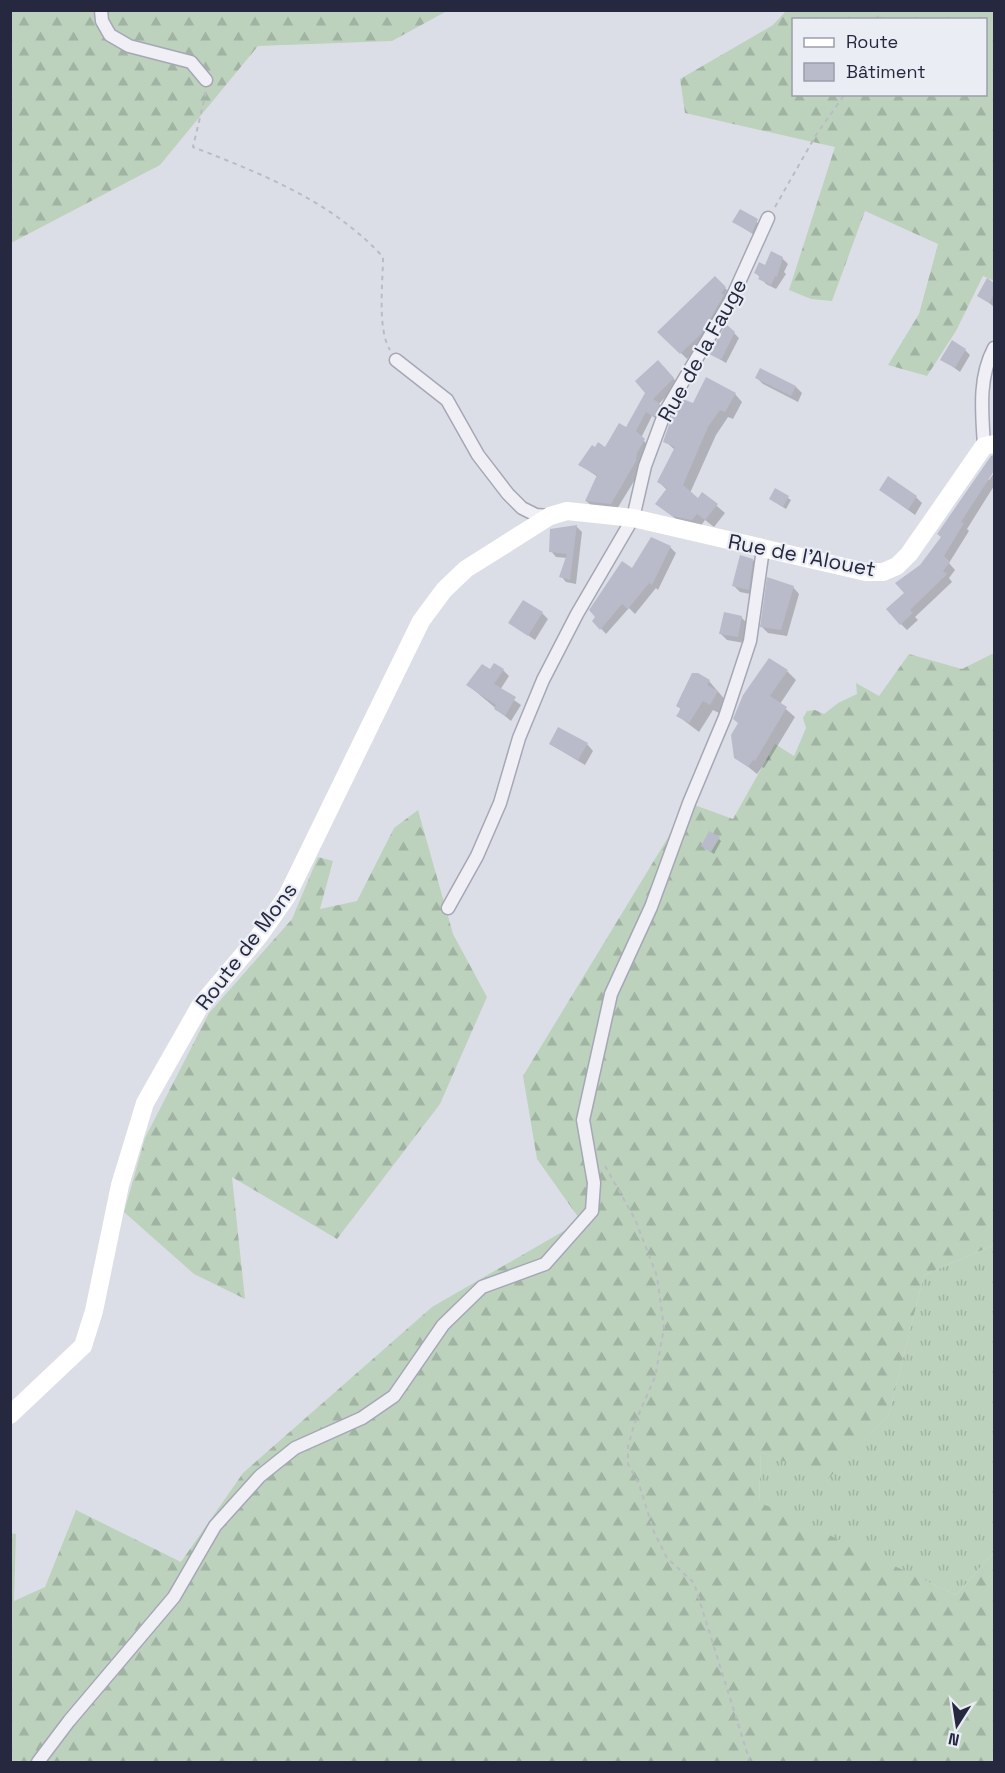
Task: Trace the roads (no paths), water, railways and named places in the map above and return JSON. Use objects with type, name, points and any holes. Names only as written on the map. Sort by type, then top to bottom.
[{"type":"street","points":[[100,10],[102,21],[110,35],[129,46],[192,62],[206,80]]},
{"type":"street","name":"Rue de la Fauge","points":[[448,908],[477,856],[500,803],[519,738],[560,646],[633,518],[645,466],[665,412],[731,300],[768,218]]},
{"type":"street","points":[[989,445],[981,401],[985,364],[994,348]]},
{"type":"street","points":[[396,360],[447,400],[478,455],[508,494],[522,508],[536,516],[550,516]]},
{"type":"street","name":"Rue de l'Alouet","points":[[550,516],[567,511],[633,518],[866,572],[884,572],[897,566],[909,554],[989,445]]},
{"type":"street","name":"Route de Mons","points":[[10,1415],[83,1346],[94,1311],[120,1185],[145,1103],[200,1006],[259,936],[287,896],[421,621],[444,590],[466,569],[550,516]]},
{"type":"street","points":[[38,1762],[69,1721],[174,1597],[215,1526],[260,1476],[295,1448],[362,1418],[394,1396],[443,1325],[482,1287],[545,1264],[592,1211],[594,1183],[583,1120],[610,994],[651,907],[689,803],[715,742],[750,641],[763,549]]}]
